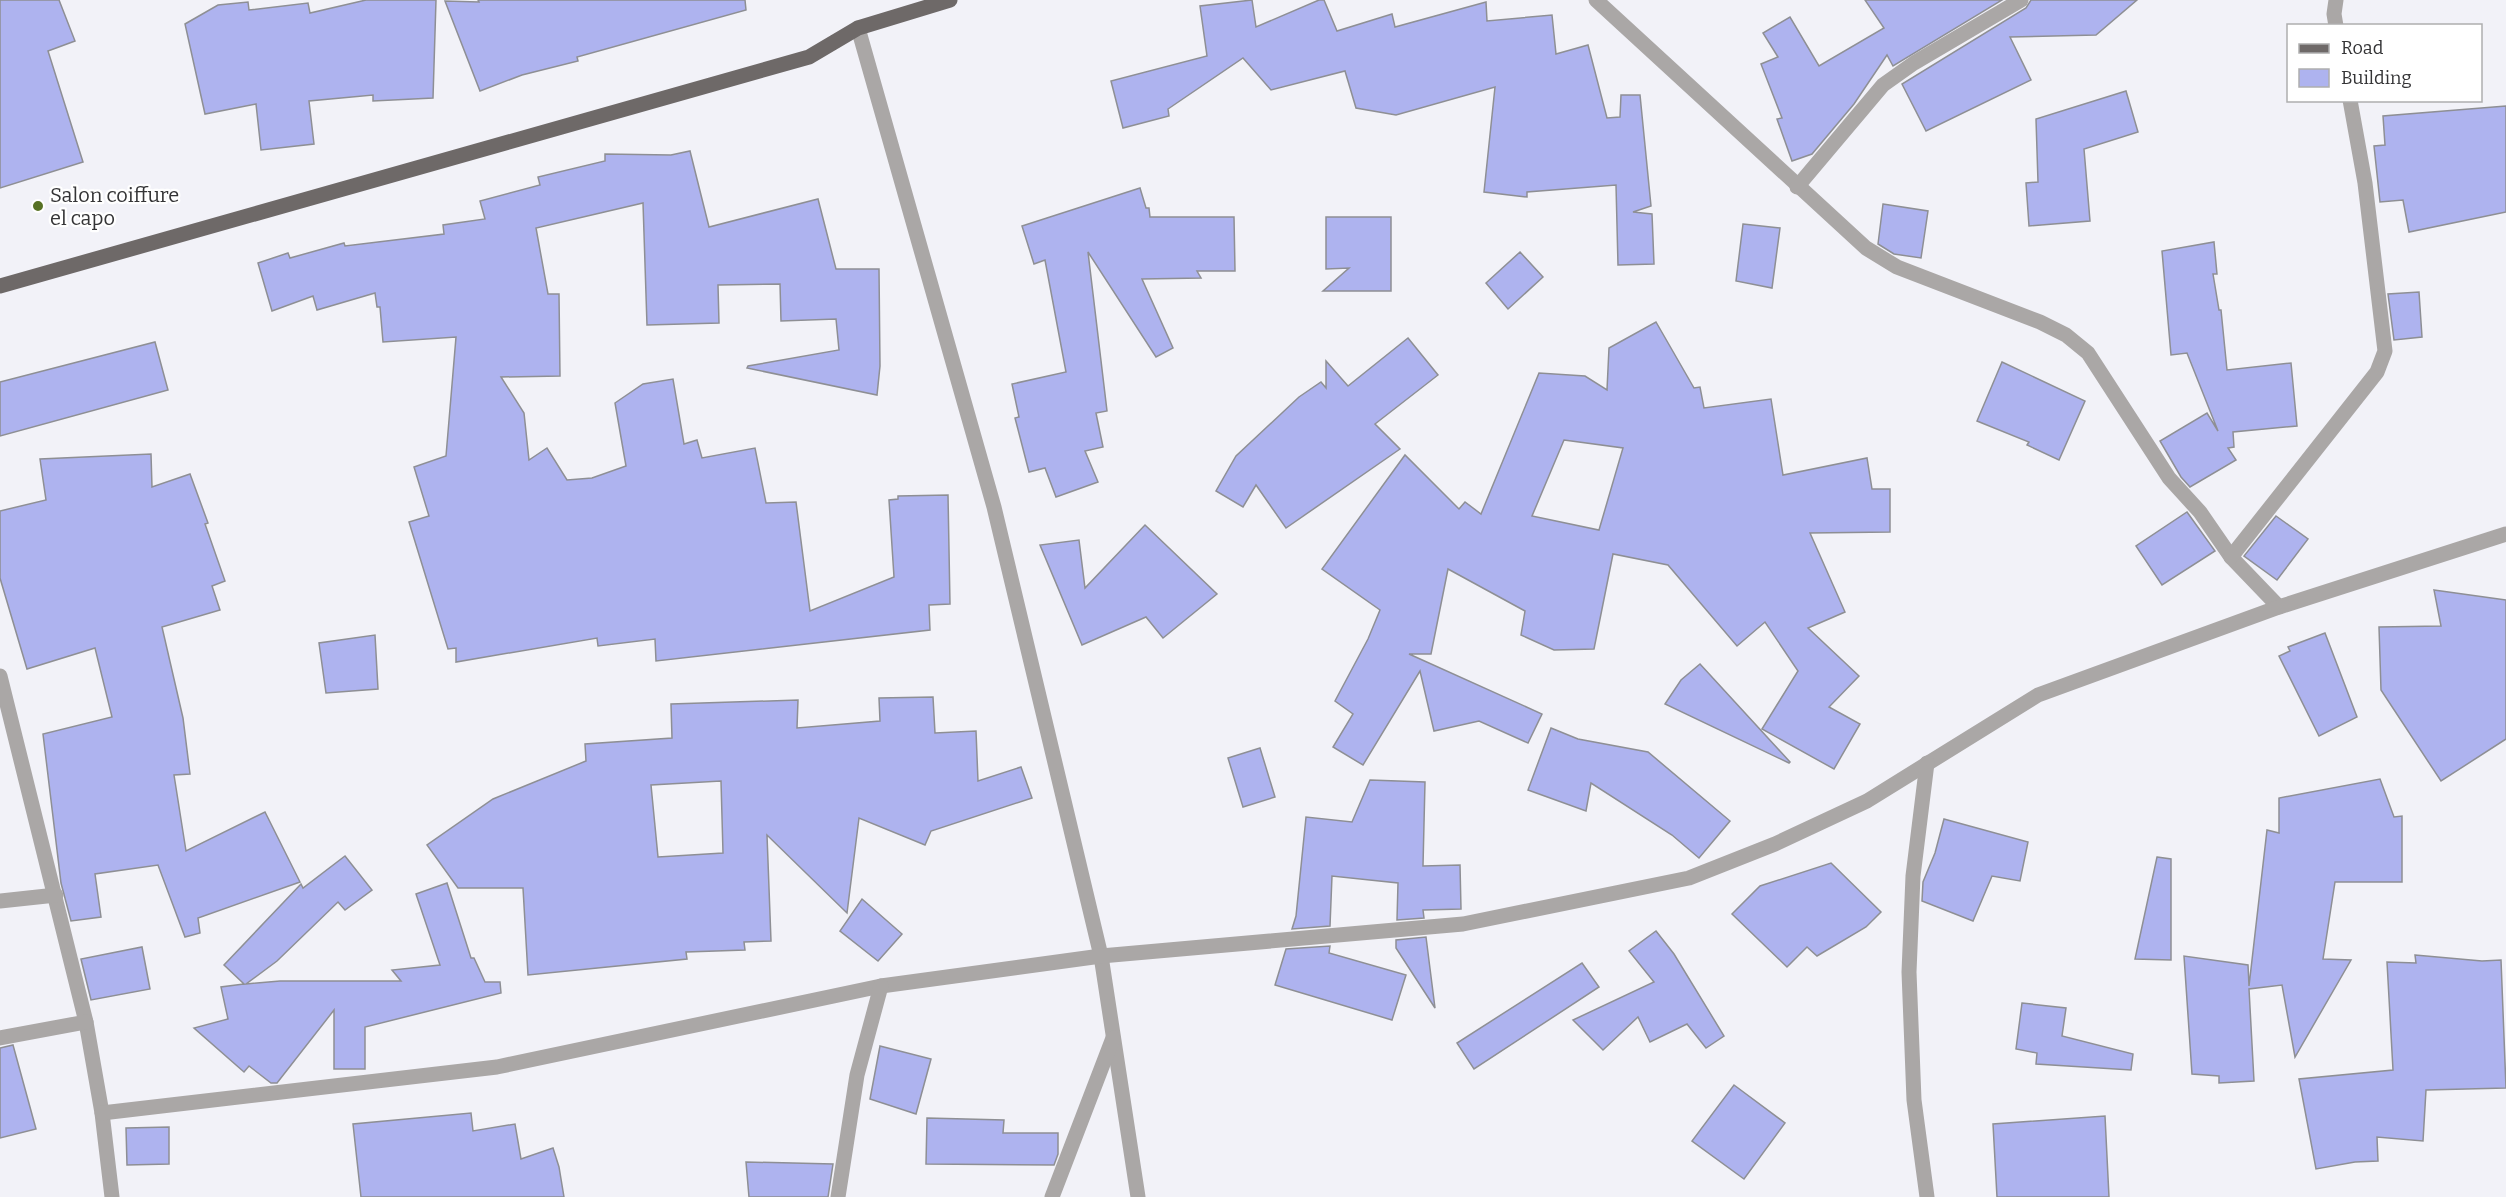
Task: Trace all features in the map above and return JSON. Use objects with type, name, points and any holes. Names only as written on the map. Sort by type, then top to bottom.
[{"type":"main road","points":[[0,285],[809,57],[858,28],[950,0]]},
{"type":"street","points":[[1596,0],[1866,248],[1897,267],[2040,322],[2074,341],[2088,353],[2169,478],[2200,512],[2231,557],[2279,606]]},
{"type":"street","points":[[1797,187],[1883,85],[1914,63],[2021,0]]},
{"type":"street","points":[[2336,0],[2334,14],[2336,24]]},
{"type":"street","points":[[858,28],[994,507],[1101,956],[1138,1197]]},
{"type":"street","points":[[2231,557],[2377,372],[2385,351],[2365,183],[2350,102]]},
{"type":"street","points":[[102,1113],[497,1067],[881,986],[1101,956],[1462,924],[1689,878],[1775,844],[1867,801],[2038,695],[2279,606],[2506,534]]},
{"type":"street","points":[[0,676],[3,700],[56,895],[86,1022],[102,1113],[112,1197]]},
{"type":"street","points":[[1927,763],[1913,876],[1909,972],[1914,1100],[1927,1197]]},
{"type":"street","points":[[0,901],[56,895]]},
{"type":"street","points":[[838,1197],[857,1075],[881,986]]},
{"type":"street","points":[[0,1038],[86,1022]]},
{"type":"street","points":[[1052,1197],[1113,1038]]},
{"type":"building","points":[[0,0],[59,0],[75,41],[48,51],[83,162],[0,188]]},
{"type":"building","points":[[366,0],[436,0],[433,98],[373,101],[373,95],[309,101],[314,144],[261,150],[256,104],[205,114],[185,24],[218,5],[248,2],[249,10],[308,3],[310,13]]},
{"type":"building","points":[[478,0],[745,0],[746,10],[577,57],[578,61],[522,75],[480,91],[445,1],[479,2]]},
{"type":"building","points":[[1252,0],[1256,27],[1319,0],[1324,0],[1337,31],[1392,14],[1395,27],[1486,2],[1487,21],[1552,15],[1556,54],[1588,45],[1607,118],[1620,117],[1621,95],[1640,95],[1651,206],[1633,212],[1652,214],[1654,264],[1618,265],[1616,185],[1527,192],[1527,197],[1484,192],[1495,87],[1396,115],[1356,108],[1345,71],[1271,90],[1243,58],[1168,109],[1169,116],[1123,128],[1111,81],[1207,56],[1200,6]]},
{"type":"building","points":[[1865,0],[2002,0],[1893,66],[1887,55],[1854,104],[1812,154],[1792,161],[1777,119],[1782,118],[1761,64],[1778,57],[1763,33],[1790,17],[1819,66],[1884,28]]},
{"type":"building","points":[[2031,0],[2137,0],[2096,35],[2010,37],[2031,80],[1926,131],[1902,84],[2026,8]]},
{"type":"building","points":[[2126,91],[2138,132],[2084,149],[2090,221],[2029,226],[2026,183],[2038,182],[2036,119]]},
{"type":"building","points":[[2506,106],[2506,212],[2409,232],[2403,200],[2380,202],[2374,146],[2385,145],[2383,116]]},
{"type":"building","points":[[690,151],[709,227],[818,199],[836,269],[879,269],[880,366],[877,395],[747,368],[839,350],[836,319],[781,321],[780,284],[718,285],[719,323],[647,325],[643,203],[536,228],[548,294],[559,294],[560,376],[501,377],[524,413],[529,460],[547,448],[567,480],[592,478],[626,466],[615,403],[643,384],[673,379],[684,444],[697,440],[702,458],[755,448],[766,503],[796,502],[810,611],[894,577],[889,500],[898,499],[898,496],[948,495],[950,604],[929,605],[930,630],[656,661],[655,639],[598,646],[597,638],[456,662],[456,648],[448,649],[409,522],[429,516],[414,467],[446,456],[456,337],[383,342],[380,307],[377,307],[375,293],[317,310],[313,296],[272,311],[258,263],[288,253],[290,258],[344,243],[345,246],[444,234],[443,225],[485,219],[480,201],[540,185],[538,177],[605,161],[605,154],[671,155]]},
{"type":"building","points":[[1140,188],[1146,208],[1149,208],[1150,217],[1234,217],[1235,271],[1197,271],[1201,278],[1142,279],[1173,348],[1156,357],[1088,252],[1107,411],[1096,413],[1103,447],[1085,451],[1098,482],[1056,497],[1045,468],[1029,472],[1015,418],[1019,417],[1012,384],[1066,372],[1045,260],[1034,264],[1022,226]]},
{"type":"building","points":[[1883,204],[1928,211],[1921,258],[1894,254],[1878,244]]},
{"type":"building","points":[[1326,217],[1391,217],[1391,291],[1323,291],[1349,268],[1326,269]]},
{"type":"building","points":[[1743,224],[1780,228],[1772,288],[1736,281]]},
{"type":"building","points":[[2214,242],[2217,274],[2213,274],[2219,310],[2221,310],[2227,370],[2291,363],[2297,426],[2233,432],[2234,447],[2228,448],[2236,460],[2190,487],[2181,477],[2160,441],[2207,413],[2218,431],[2187,353],[2171,355],[2162,251]]},
{"type":"building","points":[[1520,252],[1543,277],[1508,309],[1486,283]]},
{"type":"building","points":[[2419,292],[2422,337],[2394,340],[2388,294]]},
{"type":"building","points":[[1656,322],[1694,388],[1700,387],[1704,408],[1771,399],[1783,475],[1867,458],[1872,489],[1890,489],[1890,532],[1810,533],[1845,612],[1808,628],[1859,676],[1829,707],[1860,724],[1834,769],[1762,729],[1798,671],[1765,622],[1737,646],[1668,565],[1613,554],[1594,649],[1554,650],[1521,635],[1525,611],[1448,569],[1431,654],[1409,654],[1542,714],[1528,743],[1479,721],[1434,731],[1420,671],[1363,765],[1333,747],[1353,714],[1335,701],[1368,639],[1380,610],[1322,569],[1405,455],[1459,509],[1465,502],[1481,514],[1539,373],[1585,376],[1607,390],[1609,348]],"holes":[[[1564,440],[1623,448],[1599,530],[1532,516]]]},
{"type":"building","points":[[1408,338],[1438,375],[1375,424],[1400,449],[1286,528],[1256,485],[1243,507],[1216,491],[1236,456],[1299,397],[1321,382],[1326,388],[1326,361],[1348,386]]},
{"type":"building","points":[[155,342],[168,390],[0,436],[0,382]]},
{"type":"building","points":[[2002,362],[2085,401],[2059,460],[2027,445],[2029,442],[1977,421]]},
{"type":"building","points":[[151,454],[152,487],[190,474],[208,523],[205,524],[225,581],[212,586],[220,610],[162,627],[183,718],[190,774],[174,775],[186,851],[265,812],[300,882],[198,918],[200,933],[185,937],[158,865],[95,874],[101,917],[71,921],[61,883],[43,734],[112,717],[95,648],[27,669],[0,578],[0,511],[46,500],[40,459]]},
{"type":"building","points":[[2187,512],[2215,551],[2162,585],[2136,546]]},
{"type":"building","points":[[2276,516],[2308,539],[2277,580],[2244,556]]},
{"type":"building","points":[[1145,525],[1217,594],[1163,638],[1146,617],[1082,645],[1040,545],[1079,540],[1085,588]]},
{"type":"building","points":[[2434,590],[2506,600],[2506,739],[2441,781],[2381,690],[2379,627],[2441,626]]},
{"type":"building","points":[[2325,633],[2357,717],[2319,736],[2279,656],[2290,651],[2288,647]]},
{"type":"building","points":[[375,635],[378,689],[326,693],[319,643]]},
{"type":"building","points":[[1700,664],[1789,763],[1665,704],[1681,680]]},
{"type":"building","points":[[933,697],[935,733],[976,731],[978,781],[1021,767],[1032,798],[931,831],[925,845],[859,818],[847,913],[767,835],[771,941],[744,942],[745,950],[686,952],[687,959],[528,975],[523,888],[458,888],[427,845],[493,799],[586,761],[585,744],[672,738],[671,704],[798,700],[797,728],[880,721],[879,698]],"holes":[[[721,781],[723,853],[658,857],[651,785]]]},
{"type":"building","points":[[1551,728],[1578,739],[1648,752],[1730,821],[1699,858],[1672,835],[1591,783],[1586,811],[1528,790]]},
{"type":"building","points":[[1260,748],[1275,797],[1243,807],[1228,758]]},
{"type":"building","points":[[2380,779],[2394,817],[2402,816],[2402,882],[2335,882],[2323,959],[2351,960],[2295,1057],[2282,985],[2249,989],[2254,1081],[2219,1083],[2219,1076],[2192,1074],[2184,956],[2248,965],[2249,986],[2267,830],[2279,833],[2279,798]]},
{"type":"building","points":[[1370,780],[1425,782],[1423,866],[1460,865],[1461,909],[1423,910],[1424,918],[1397,920],[1398,883],[1332,876],[1330,926],[1292,929],[1296,916],[1306,817],[1352,822]]},
{"type":"building","points":[[1944,819],[2028,842],[2020,881],[1992,876],[1973,921],[1922,901],[1923,882],[1935,853]]},
{"type":"building","points":[[345,856],[372,890],[345,910],[338,902],[277,961],[246,984],[280,981],[401,981],[392,970],[440,965],[416,894],[447,883],[471,958],[474,958],[485,982],[500,982],[501,993],[365,1027],[365,1069],[334,1069],[334,1010],[277,1083],[271,1083],[249,1066],[244,1072],[194,1028],[228,1019],[221,987],[244,984],[224,965],[301,884],[303,888]]},
{"type":"building","points":[[2157,857],[2171,859],[2171,960],[2135,959]]},
{"type":"building","points":[[1831,863],[1881,912],[1866,927],[1817,956],[1807,947],[1787,967],[1732,914],[1760,886]]},
{"type":"building","points":[[862,899],[902,934],[878,961],[840,931]]},
{"type":"building","points":[[1656,931],[1674,954],[1724,1036],[1706,1048],[1687,1024],[1650,1042],[1638,1017],[1603,1050],[1573,1020],[1654,982],[1629,951]]},
{"type":"building","points":[[1426,937],[1435,1008],[1396,948],[1396,940]]},
{"type":"building","points":[[1330,946],[1329,953],[1406,975],[1392,1020],[1275,985],[1286,949]]},
{"type":"building","points":[[142,947],[150,989],[91,1000],[81,959]]},
{"type":"building","points":[[2415,955],[2482,961],[2501,960],[2506,1088],[2426,1090],[2423,1141],[2377,1137],[2378,1161],[2355,1162],[2316,1169],[2299,1079],[2393,1070],[2387,962],[2416,963]]},
{"type":"building","points":[[1582,963],[1599,987],[1474,1069],[1457,1043]]},
{"type":"building","points":[[2022,1003],[2066,1008],[2062,1036],[2133,1054],[2131,1070],[2036,1064],[2037,1053],[2016,1049]]},
{"type":"building","points":[[13,1045],[36,1129],[0,1138],[0,1048]]},
{"type":"building","points":[[880,1046],[931,1059],[916,1114],[870,1099]]},
{"type":"building","points":[[1734,1085],[1785,1123],[1744,1179],[1692,1141]]},
{"type":"building","points":[[471,1113],[473,1131],[515,1124],[521,1159],[553,1148],[564,1197],[361,1197],[353,1124]]},
{"type":"building","points":[[2105,1116],[2109,1197],[1997,1197],[1993,1124]]},
{"type":"building","points":[[927,1118],[1004,1120],[1003,1133],[1058,1133],[1058,1154],[1054,1165],[926,1164]]},
{"type":"building","points":[[169,1127],[169,1164],[127,1165],[126,1128]]},
{"type":"building","points":[[746,1162],[833,1164],[828,1197],[749,1197]]},
{"type":"place","name":"Salon coiffure el capo","points":[[38,206]]}]
